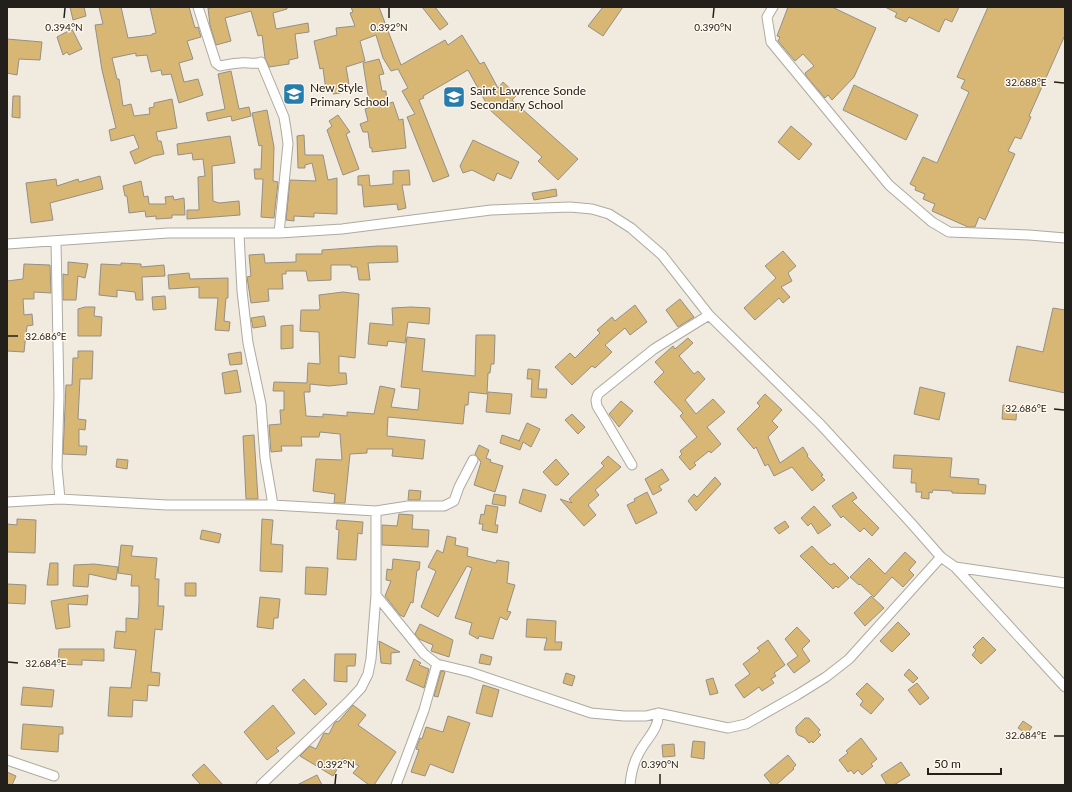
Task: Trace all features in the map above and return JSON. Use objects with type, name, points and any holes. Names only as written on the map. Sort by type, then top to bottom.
[{"type":"street","points":[[198,7],[216,63],[220,66],[249,62],[254,65],[262,62],[284,117],[288,144],[279,234]]},
{"type":"street","points":[[773,7],[767,17],[771,42],[889,185],[932,222],[949,232],[1065,238]]},
{"type":"street","points":[[7,244],[168,233],[279,234],[342,229],[491,210],[570,207],[592,209],[608,214],[636,232],[662,255],[709,315],[821,425],[941,557],[955,567],[1065,687]]},
{"type":"street","points":[[239,234],[242,291],[248,343],[261,404],[265,458],[273,505]]},
{"type":"street","points":[[56,241],[59,396],[57,467],[60,500]]},
{"type":"street","points":[[632,465],[597,406],[596,400],[598,394],[654,349],[709,315]]},
{"type":"street","points":[[7,502],[60,500],[167,505],[273,505],[376,511],[408,506],[449,505],[454,501],[459,487],[473,460]]},
{"type":"street","points":[[261,785],[348,702],[361,688],[368,674],[371,659],[376,595],[376,511]]},
{"type":"street","points":[[376,595],[424,654],[437,664],[470,672],[591,713],[624,716],[646,716],[658,714],[728,728],[746,724],[826,677],[849,659],[941,557]]},
{"type":"street","points":[[955,567],[1065,583]]},
{"type":"street","points":[[396,785],[424,710],[437,664]]},
{"type":"street","points":[[630,785],[632,770],[638,754],[656,727],[658,714]]},
{"type":"street","points":[[7,760],[54,776]]},
{"type":"building","points":[[70,7],[84,7],[86,16],[73,20]]},
{"type":"building","points":[[99,7],[121,7],[128,38],[152,35],[156,33],[150,7],[189,7],[195,28],[198,27],[201,37],[187,41],[193,59],[179,63],[184,82],[198,79],[203,95],[179,103],[171,74],[162,75],[161,70],[151,72],[147,55],[136,56],[136,53],[112,58],[117,79],[119,79],[123,106],[131,104],[134,116],[150,114],[149,108],[154,107],[154,103],[172,99],[177,128],[156,132],[158,141],[161,141],[164,154],[153,156],[135,164],[130,152],[139,148],[134,135],[111,141],[109,130],[116,128],[102,70],[95,25],[103,24]]},
{"type":"building","points":[[287,7],[287,9],[273,13],[276,29],[308,23],[309,32],[295,34],[298,58],[289,60],[289,64],[269,67],[265,58],[262,35],[258,36],[251,11],[225,18],[231,41],[216,45],[210,25],[208,8]]},
{"type":"building","points":[[351,7],[379,7],[401,65],[445,40],[448,45],[462,35],[480,64],[484,62],[498,88],[503,82],[517,95],[512,100],[578,159],[558,180],[538,161],[542,157],[490,110],[468,70],[423,96],[424,98],[419,100],[449,176],[433,182],[407,117],[415,114],[402,91],[408,88],[398,69],[391,71],[383,58],[376,35],[360,41],[365,61],[346,67],[349,84],[340,86],[341,93],[333,94],[333,90],[326,91],[323,68],[320,69],[314,41],[337,35],[336,28],[355,26],[350,13],[353,12]]},
{"type":"building","points":[[422,7],[435,7],[448,24],[440,30]]},
{"type":"building","points":[[603,7],[623,7],[603,36],[588,26]]},
{"type":"building","points":[[788,7],[832,7],[876,28],[854,77],[832,100],[828,95],[825,98],[807,77],[805,73],[814,66],[803,54],[795,61],[778,41],[780,37],[777,36]]},
{"type":"building","points":[[885,7],[959,7],[952,22],[945,19],[939,32],[909,17],[906,22],[895,17],[897,13]]},
{"type":"building","points":[[988,7],[1065,7],[1065,35],[1029,116],[1031,117],[1021,139],[1015,137],[1008,151],[1015,154],[985,220],[979,217],[975,227],[968,227],[932,211],[935,204],[923,199],[925,194],[915,190],[916,187],[910,184],[923,157],[937,163],[969,92],[961,88],[965,80],[957,77]]},
{"type":"building","points":[[72,29],[82,49],[69,55],[67,52],[63,55],[57,37]]},
{"type":"building","points":[[7,39],[42,42],[40,60],[19,59],[17,75],[7,73]]},
{"type":"building","points":[[379,59],[384,74],[379,75],[382,91],[386,91],[387,104],[393,102],[399,120],[403,119],[406,148],[372,152],[368,132],[363,132],[360,124],[368,121],[365,109],[370,107],[363,63]]},
{"type":"building","points":[[231,71],[239,109],[249,107],[251,116],[232,121],[231,116],[208,121],[206,113],[225,109],[218,74]]},
{"type":"building","points":[[854,85],[918,115],[906,140],[843,110]]},
{"type":"building","points":[[13,96],[20,96],[20,118],[12,117]]},
{"type":"building","points":[[267,110],[274,147],[273,181],[278,182],[274,218],[261,217],[263,179],[255,179],[254,169],[261,169],[262,145],[259,146],[252,113]]},
{"type":"building","points":[[338,115],[350,132],[346,134],[359,169],[343,175],[327,130],[332,126],[329,121]]},
{"type":"building","points":[[791,126],[812,144],[799,160],[778,142]]},
{"type":"building","points":[[304,135],[305,155],[323,155],[328,180],[337,178],[337,214],[314,213],[314,217],[294,216],[294,221],[286,220],[290,180],[316,181],[312,163],[305,165],[305,168],[298,168],[297,136]]},
{"type":"building","points":[[230,136],[235,163],[212,166],[213,201],[219,203],[239,201],[240,215],[187,219],[187,210],[199,210],[198,177],[205,176],[203,159],[193,160],[192,153],[178,155],[177,144]]},
{"type":"building","points":[[473,140],[519,162],[511,179],[497,173],[494,181],[472,170],[463,173],[460,166]]},
{"type":"building","points":[[409,170],[410,185],[402,185],[406,208],[398,210],[397,204],[364,207],[362,185],[358,185],[358,176],[369,175],[370,186],[393,184],[393,171]]},
{"type":"building","points":[[100,176],[103,189],[50,203],[53,220],[31,223],[26,183],[56,179],[57,186],[78,179],[79,182]]},
{"type":"building","points":[[141,181],[144,197],[148,196],[149,204],[166,204],[165,197],[173,196],[174,200],[184,198],[185,215],[172,215],[172,218],[156,219],[156,216],[146,217],[145,211],[129,213],[127,196],[125,196],[123,186]]},
{"type":"building","points":[[556,189],[557,196],[534,200],[532,193]]},
{"type":"building","points":[[397,246],[398,262],[368,263],[370,280],[359,280],[357,267],[351,267],[351,265],[331,265],[331,280],[308,281],[306,271],[286,271],[286,274],[282,274],[283,289],[268,289],[269,301],[251,303],[247,277],[251,276],[249,255],[264,254],[265,263],[296,262],[296,254],[322,254],[322,250]]},
{"type":"building","points":[[783,251],[796,266],[788,273],[792,281],[781,287],[790,297],[783,303],[779,298],[755,320],[744,308],[776,278],[765,266]]},
{"type":"building","points":[[68,262],[88,264],[85,278],[78,276],[76,300],[63,300],[63,274],[68,275]]},
{"type":"building","points":[[121,263],[141,264],[141,267],[164,265],[165,276],[142,277],[143,300],[136,300],[135,292],[117,290],[117,297],[99,295],[101,264],[121,265]]},
{"type":"building","points":[[24,264],[50,265],[51,293],[34,292],[34,299],[23,299],[24,315],[32,314],[33,325],[27,326],[24,352],[7,351],[7,281],[23,279]]},
{"type":"building","points":[[189,273],[190,279],[228,278],[228,298],[226,298],[224,321],[230,322],[229,331],[215,330],[218,298],[199,298],[199,287],[169,289],[168,275]]},
{"type":"building","points":[[343,292],[359,294],[355,358],[339,356],[339,373],[346,373],[347,384],[329,386],[310,384],[310,392],[304,392],[306,416],[323,417],[323,414],[347,416],[347,412],[374,414],[380,386],[395,389],[391,407],[418,410],[420,389],[401,387],[407,337],[425,339],[422,371],[475,376],[476,335],[495,335],[494,364],[491,364],[490,373],[488,373],[487,394],[469,392],[468,405],[465,405],[463,424],[388,417],[387,436],[425,440],[423,459],[392,456],[393,449],[367,449],[367,453],[350,454],[345,503],[334,503],[335,494],[313,491],[316,459],[342,460],[340,434],[320,432],[319,437],[301,437],[302,446],[281,446],[282,451],[271,452],[269,425],[281,424],[280,410],[284,410],[284,391],[273,391],[274,382],[307,383],[308,363],[320,364],[319,332],[300,331],[301,310],[319,310],[319,295]]},
{"type":"building","points":[[165,296],[166,309],[153,310],[152,297]]},
{"type":"building","points":[[680,299],[694,317],[678,327],[666,310]]},
{"type":"building","points":[[635,305],[647,322],[630,335],[625,328],[605,345],[612,352],[595,368],[592,366],[572,385],[555,367],[570,353],[575,358],[600,333],[597,330],[612,317],[615,321]]},
{"type":"building","points":[[95,307],[94,316],[102,317],[101,336],[78,336],[78,309]]},
{"type":"building","points":[[392,308],[430,308],[429,324],[408,322],[405,343],[388,341],[387,346],[368,344],[370,323],[393,325]]},
{"type":"building","points":[[1053,308],[1065,310],[1065,393],[1009,381],[1017,346],[1043,352]]},
{"type":"building","points":[[264,316],[266,326],[253,328],[251,318]]},
{"type":"building","points":[[293,325],[293,348],[281,349],[281,326]]},
{"type":"building","points":[[688,338],[693,343],[679,356],[694,374],[698,371],[705,379],[685,400],[696,414],[713,399],[725,412],[707,427],[721,444],[711,453],[709,451],[694,463],[696,465],[690,470],[679,457],[682,454],[680,451],[697,437],[680,416],[683,413],[654,382],[664,372],[655,362],[673,346],[675,349]]},
{"type":"building","points":[[78,351],[93,351],[92,379],[80,379],[78,419],[86,420],[85,430],[79,429],[79,446],[87,446],[86,455],[63,454],[66,385],[72,385],[73,358],[78,358]]},
{"type":"building","points":[[241,352],[242,364],[230,365],[228,354]]},
{"type":"building","points":[[528,369],[540,370],[538,389],[547,389],[546,398],[531,397],[532,379],[527,379]]},
{"type":"building","points":[[237,370],[241,392],[225,394],[222,373]]},
{"type":"building","points":[[920,387],[945,393],[939,420],[914,414]]},
{"type":"building","points":[[488,392],[512,394],[510,414],[486,412]]},
{"type":"building","points":[[765,394],[782,410],[772,421],[778,427],[768,437],[780,463],[803,447],[808,455],[807,456],[823,475],[821,476],[825,480],[812,491],[792,467],[774,476],[768,464],[765,466],[756,447],[754,449],[737,429],[760,406],[757,403]]},
{"type":"building","points":[[621,401],[633,411],[619,427],[609,414]]},
{"type":"building","points":[[1003,405],[1017,406],[1016,420],[1002,419]]},
{"type":"building","points":[[572,414],[585,427],[578,434],[565,420]]},
{"type":"building","points":[[527,423],[540,429],[531,447],[523,442],[520,450],[500,443],[502,435],[519,441]]},
{"type":"building","points":[[254,435],[258,499],[246,499],[243,436]]},
{"type":"building","points":[[479,445],[489,450],[486,458],[491,460],[490,462],[503,466],[495,492],[474,485],[481,462],[475,454]]},
{"type":"building","points":[[894,455],[952,458],[950,477],[979,479],[978,484],[986,485],[985,494],[952,493],[952,491],[933,490],[932,493],[929,492],[929,499],[921,498],[922,492],[916,492],[916,483],[911,483],[912,469],[893,468]]},
{"type":"building","points":[[608,456],[621,467],[595,490],[599,495],[588,505],[596,515],[584,526],[560,499],[572,503],[569,499],[604,466],[601,463]]},
{"type":"building","points":[[117,459],[128,460],[127,469],[116,467]]},
{"type":"building","points":[[556,459],[569,474],[558,485],[555,485],[543,472]]},
{"type":"building","points":[[662,469],[669,480],[659,486],[662,490],[653,495],[645,479]]},
{"type":"building","points":[[715,477],[721,484],[696,511],[688,501],[694,494],[697,497]]},
{"type":"building","points":[[523,489],[546,495],[541,512],[519,503]]},
{"type":"building","points":[[409,490],[421,491],[420,500],[408,500]]},
{"type":"building","points":[[647,492],[657,513],[636,524],[627,505],[635,501],[634,499]]},
{"type":"building","points":[[853,492],[857,498],[852,501],[879,528],[872,536],[864,528],[860,532],[843,516],[841,518],[832,506]]},
{"type":"building","points":[[494,494],[506,496],[505,506],[492,504]]},
{"type":"building","points":[[486,505],[498,507],[495,525],[498,525],[497,533],[482,530],[483,524],[479,524],[481,514],[484,515]]},
{"type":"building","points":[[814,506],[831,525],[818,534],[811,523],[808,526],[801,518]]},
{"type":"building","points":[[399,514],[413,515],[412,529],[429,530],[428,547],[382,545],[382,525],[397,526]]},
{"type":"building","points":[[17,519],[36,520],[35,553],[7,552],[7,524],[17,525]]},
{"type":"building","points":[[262,519],[273,520],[271,544],[283,545],[282,572],[260,571]]},
{"type":"building","points":[[337,520],[363,522],[362,534],[358,533],[356,560],[337,559],[339,530],[336,529]]},
{"type":"building","points":[[785,521],[789,527],[779,534],[774,528]]},
{"type":"building","points":[[202,530],[221,534],[219,543],[200,539]]},
{"type":"building","points":[[447,536],[456,538],[455,545],[468,548],[467,556],[496,563],[497,560],[509,562],[507,583],[515,585],[507,611],[511,612],[507,620],[500,617],[493,639],[479,636],[478,639],[469,634],[472,623],[455,618],[472,568],[467,566],[438,617],[421,607],[436,571],[428,567],[437,550],[443,553]]},
{"type":"building","points":[[121,545],[133,546],[131,556],[157,558],[155,579],[159,579],[158,606],[164,606],[162,630],[155,629],[151,672],[160,673],[159,686],[148,685],[147,701],[133,700],[132,717],[108,716],[110,687],[131,688],[136,650],[114,648],[116,631],[126,632],[126,618],[138,619],[139,586],[131,586],[132,575],[118,573]]},
{"type":"building","points":[[812,546],[828,563],[831,565],[834,563],[849,578],[838,588],[836,586],[833,589],[800,556]]},
{"type":"building","points":[[905,552],[916,562],[909,570],[914,575],[903,587],[892,577],[874,597],[850,577],[869,558],[885,574]]},
{"type":"building","points":[[393,559],[420,562],[419,570],[417,570],[413,603],[411,602],[404,617],[400,615],[385,596],[391,581],[386,580],[387,569],[392,570]]},
{"type":"building","points":[[50,563],[58,563],[58,585],[47,585]]},
{"type":"building","points":[[94,564],[118,567],[116,580],[89,574],[88,587],[73,586],[74,565]]},
{"type":"building","points":[[306,567],[328,568],[326,595],[305,594]]},
{"type":"building","points":[[185,583],[196,583],[196,596],[185,596]]},
{"type":"building","points":[[7,584],[26,585],[25,604],[7,603]]},
{"type":"building","points":[[88,595],[87,605],[68,604],[70,627],[56,629],[51,601]]},
{"type":"building","points":[[871,596],[884,608],[865,626],[854,613]]},
{"type":"building","points":[[260,597],[280,599],[278,618],[274,618],[273,629],[257,627]]},
{"type":"building","points":[[527,619],[556,621],[555,642],[562,642],[561,650],[544,650],[547,638],[526,637]]},
{"type":"building","points":[[898,622],[910,634],[892,652],[880,641]]},
{"type":"building","points":[[420,624],[453,640],[449,657],[431,651],[433,645],[419,639],[415,634]]},
{"type":"building","points":[[797,627],[810,641],[802,649],[810,661],[794,673],[787,664],[798,656],[785,639]]},
{"type":"building","points":[[983,637],[996,650],[981,664],[972,655],[976,650],[973,647]]},
{"type":"building","points":[[768,640],[785,665],[774,673],[776,676],[771,679],[774,683],[762,691],[759,687],[744,698],[735,685],[750,674],[743,664],[760,651],[757,648]]},
{"type":"building","points":[[379,641],[400,652],[391,653],[391,664],[381,663]]},
{"type":"building","points":[[59,649],[104,649],[104,661],[82,660],[82,665],[58,664]]},
{"type":"building","points":[[335,654],[356,654],[355,666],[347,666],[347,682],[334,681]]},
{"type":"building","points":[[481,654],[492,657],[490,665],[479,663]]},
{"type":"building","points":[[414,659],[421,663],[419,665],[429,669],[424,688],[406,680]]},
{"type":"building","points":[[909,669],[918,678],[913,683],[904,675]]},
{"type":"building","points":[[441,671],[445,672],[438,697],[434,696]]},
{"type":"building","points":[[566,673],[575,676],[572,686],[563,683]]},
{"type":"building","points":[[713,678],[718,693],[710,695],[706,680]]},
{"type":"building","points":[[304,679],[327,704],[315,715],[292,690]]},
{"type":"building","points":[[867,683],[884,699],[871,714],[860,705],[863,701],[856,694]]},
{"type":"building","points":[[917,683],[929,698],[920,705],[908,690]]},
{"type":"building","points":[[483,685],[499,690],[492,717],[476,713]]},
{"type":"building","points":[[23,687],[54,690],[52,707],[21,705]]},
{"type":"building","points":[[273,705],[295,733],[276,748],[279,751],[267,760],[244,732]]},
{"type":"building","points":[[353,705],[366,715],[358,725],[396,752],[374,785],[369,785],[353,773],[359,766],[344,758],[333,776],[300,756],[310,746],[316,749],[324,733],[329,734],[335,722],[339,721]]},
{"type":"building","points":[[448,716],[470,723],[453,773],[430,764],[425,776],[411,772],[419,750],[416,749],[420,738],[422,739],[426,727],[443,732]]},
{"type":"building","points":[[805,718],[809,718],[820,730],[818,732],[821,735],[813,743],[812,741],[809,743],[805,738],[798,735],[796,732],[796,727]]},
{"type":"building","points":[[1023,721],[1032,727],[1027,734],[1018,728]]},
{"type":"building","points":[[23,724],[63,727],[63,734],[59,734],[58,752],[21,749]]},
{"type":"building","points":[[861,738],[877,759],[871,764],[873,766],[862,775],[858,770],[854,774],[851,770],[848,772],[839,760],[848,753],[846,751]]},
{"type":"building","points":[[693,741],[705,742],[704,759],[691,757]]},
{"type":"building","points":[[674,744],[675,756],[663,757],[662,745]]},
{"type":"building","points":[[788,755],[796,765],[793,768],[794,769],[776,785],[772,785],[764,775]]},
{"type":"building","points":[[901,762],[910,775],[894,785],[887,785],[881,775]]},
{"type":"building","points":[[204,764],[223,785],[201,785],[192,775]]},
{"type":"building","points":[[7,772],[16,776],[12,785],[7,785]]},
{"type":"building","points":[[317,775],[322,785],[297,785]]},
{"type":"place","name":"New Style Primary School","points":[[294,94]]},
{"type":"place","name":"Saint Lawrence Sonde Secondary School","points":[[454,97]]}]
